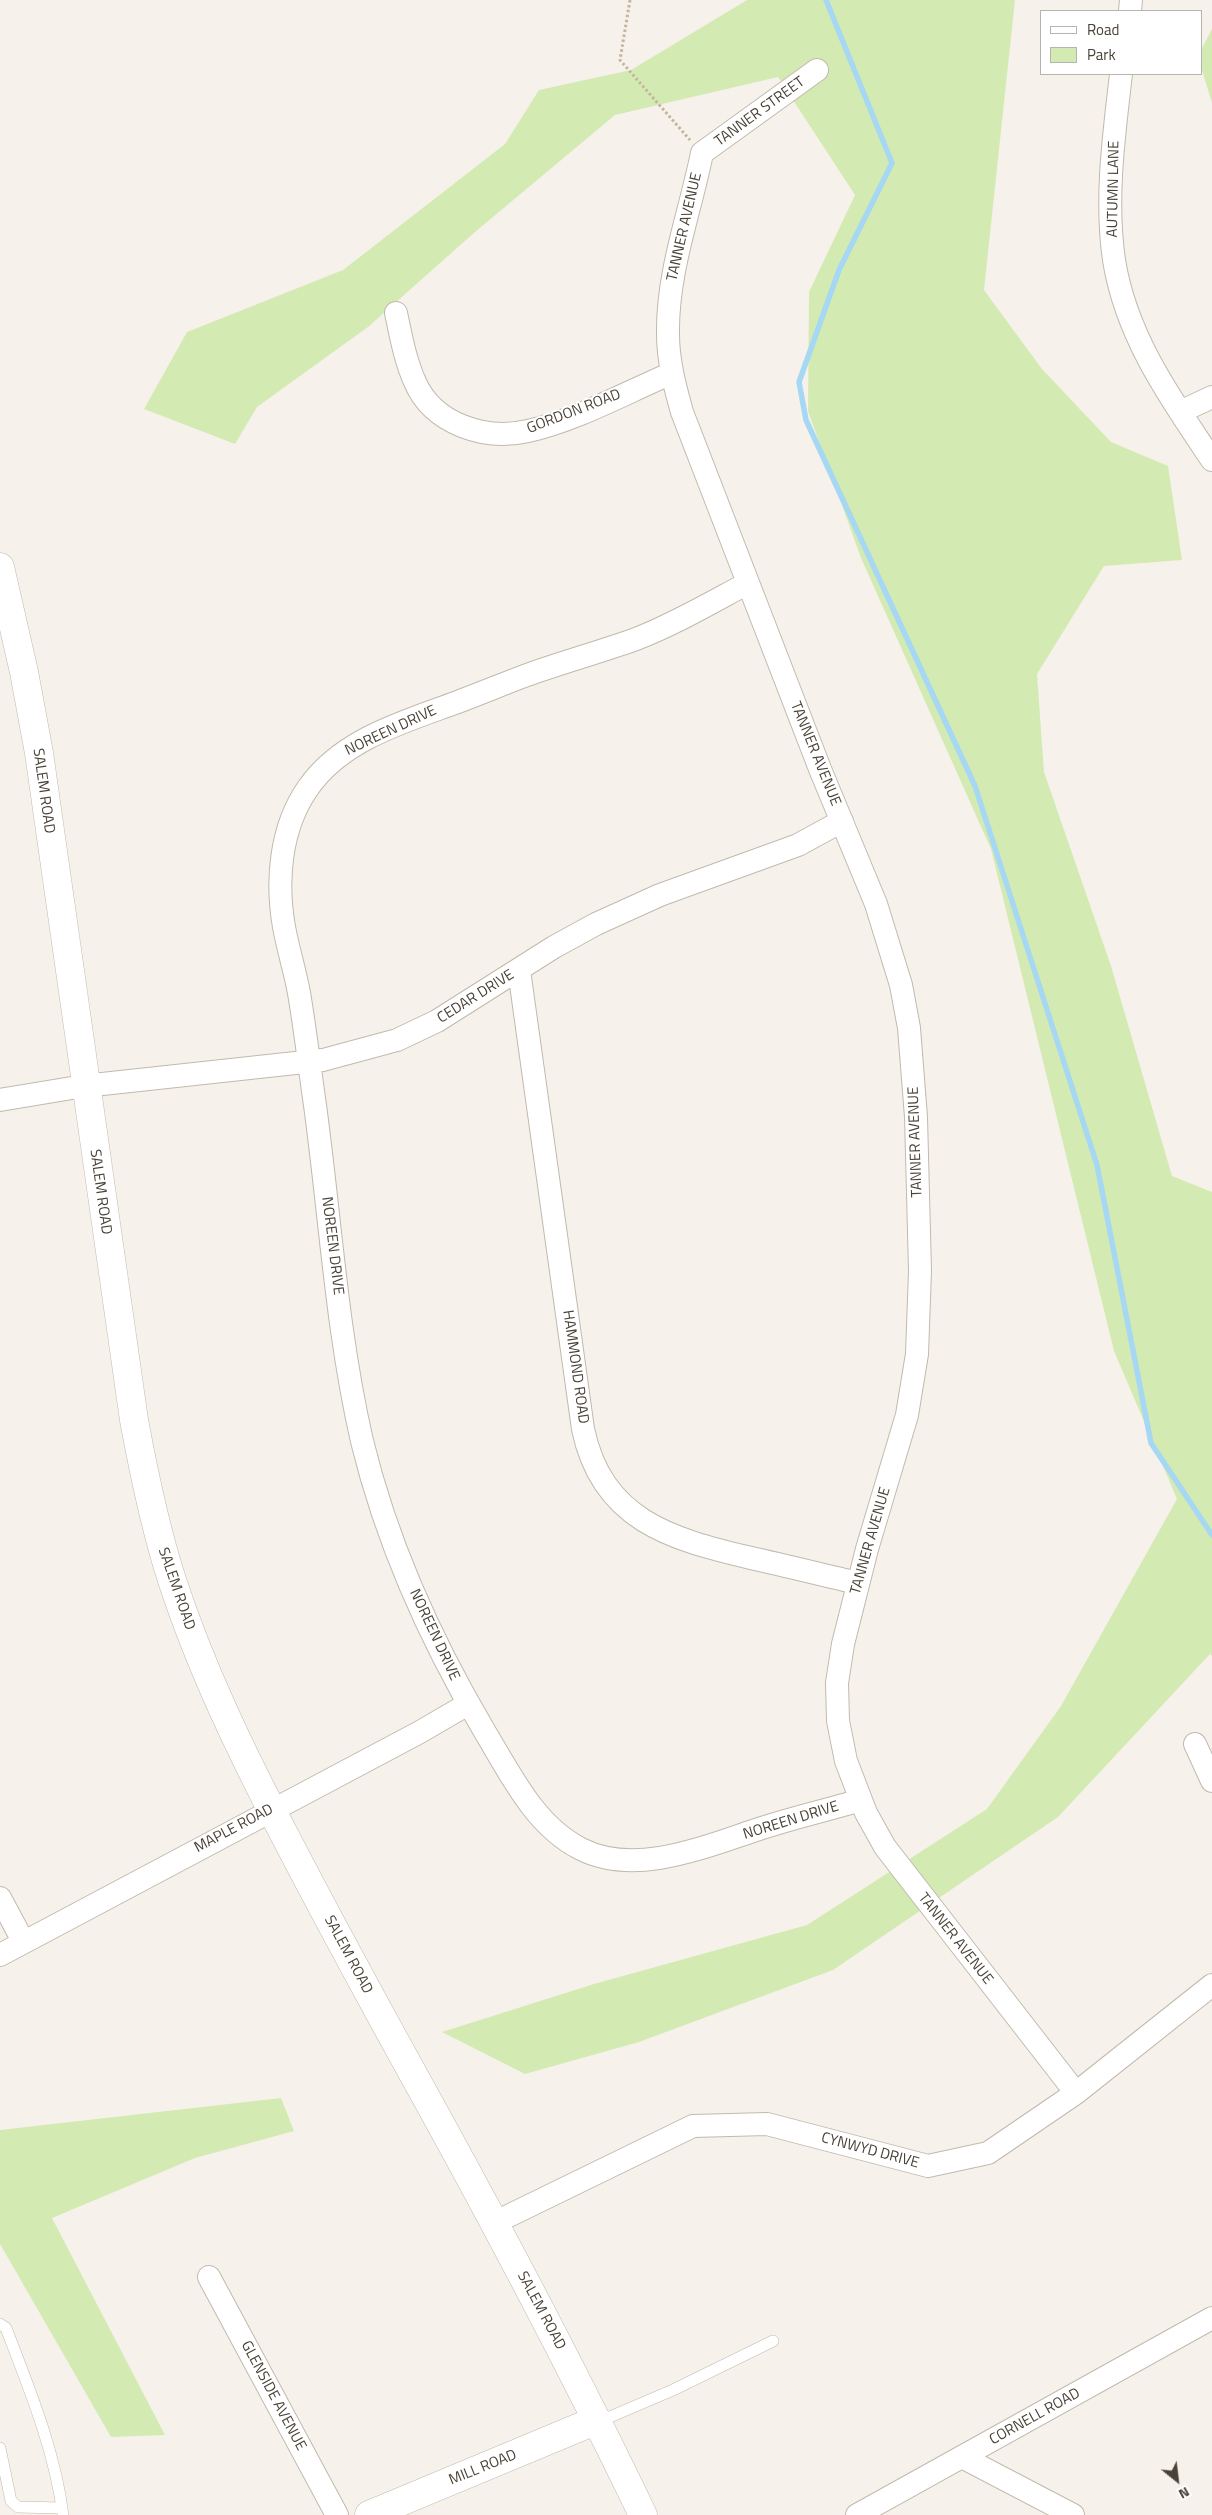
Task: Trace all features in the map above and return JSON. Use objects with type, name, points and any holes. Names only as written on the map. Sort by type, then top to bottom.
[{"type":"street","name":"TANNER STREET","points":[[702,153],[818,70]]},
{"type":"street","name":"AUTUMN LANE","points":[[1121,75],[1112,182],[1114,260],[1127,312],[1138,338],[1165,390],[1212,460]]},
{"type":"street","name":"TANNER AVENUE","points":[[702,153],[674,276],[668,333],[672,373],[682,412],[876,904],[893,957],[906,1007],[914,1082],[920,1271],[919,1333],[911,1394],[858,1583],[841,1657],[837,1702],[841,1741],[860,1800],[875,1830],[895,1862],[1076,2093]]},
{"type":"street","name":"GORDON ROAD","points":[[396,312],[404,350],[415,384],[435,411],[452,422],[470,429],[508,434],[543,427],[672,373]]},
{"type":"street","points":[[1180,412],[1212,397]]},
{"type":"street","name":"SALEM ROAD","points":[[0,568],[33,721],[84,1086],[134,1420],[160,1542],[186,1619],[211,1683],[272,1810],[345,1951],[494,2222],[598,2421],[642,2515]]},
{"type":"street","name":"NOREEN DRIVE","points":[[748,583],[667,626],[641,637],[532,673],[392,728],[353,746],[320,772],[296,806],[282,871],[284,922],[299,994],[340,1313],[356,1410],[371,1475],[405,1574],[422,1616],[468,1704],[518,1787],[540,1817],[577,1848],[592,1854],[624,1859],[656,1858],[724,1841],[758,1829],[860,1800]]},
{"type":"street","name":"CEDAR DRIVE","points":[[0,1100],[84,1086],[308,1062],[358,1052],[417,1032],[520,970],[554,947],[618,914],[660,895],[798,845],[842,820]]},
{"type":"street","name":"HAMMOND ROAD","points":[[520,970],[583,1429],[596,1470],[620,1503],[637,1517],[673,1536],[708,1548],[858,1583]]},
{"type":"street","name":"MAPLE ROAD","points":[[0,1955],[23,1941],[420,1732],[468,1704]]},
{"type":"street","points":[[1195,1744],[1212,1781]]},
{"type":"street","points":[[0,1898],[23,1941]]},
{"type":"street","name":"CYNWYD DRIVE","points":[[494,2222],[693,2126],[767,2124],[928,2166],[988,2153],[1076,2093],[1212,1985]]},
{"type":"street","name":"GLENSIDE AVENUE","points":[[210,2277],[337,2515]]},
{"type":"street","name":"CORNELL ROAD","points":[[857,2515],[1212,2318]]},
{"type":"street","name":"MILL ROAD","points":[[369,2515],[598,2421]]},
{"type":"street","points":[[962,2457],[1073,2515]]},
{"type":"lane","points":[[0,2324],[6,2328],[26,2379],[59,2484],[63,2511],[18,2507],[11,2501],[0,2448]]},
{"type":"lane","points":[[598,2421],[673,2390],[773,2341]]},
{"type":"path","points":[[630,0],[620,60],[702,153]]},
{"type":"green space","points":[[747,0],[1015,0],[984,290],[1042,369],[1111,442],[1168,466],[1182,560],[1104,566],[1037,674],[1044,772],[1111,966],[1172,1176],[1212,1192],[1212,1656],[1210,1654],[1058,1817],[833,1970],[639,2042],[525,2074],[442,2032],[594,1984],[807,1925],[987,1809],[1061,1706],[1177,1499],[1114,1351],[991,849],[861,558],[808,411],[809,292],[855,195],[778,77],[615,115],[475,232],[368,327],[257,407],[235,444],[144,409],[187,332],[343,270],[505,144],[539,90],[631,70]]},
{"type":"green space","points":[[1212,29],[1212,103],[1202,70],[1202,48]]},
{"type":"green space","points":[[281,2098],[294,2131],[195,2158],[52,2218],[165,2435],[111,2437],[0,2244],[0,2130]]},
{"type":"waterway","points":[[826,0],[892,163],[839,270],[799,382],[806,420],[975,786],[1097,1165],[1151,1443],[1212,1535]]}]
